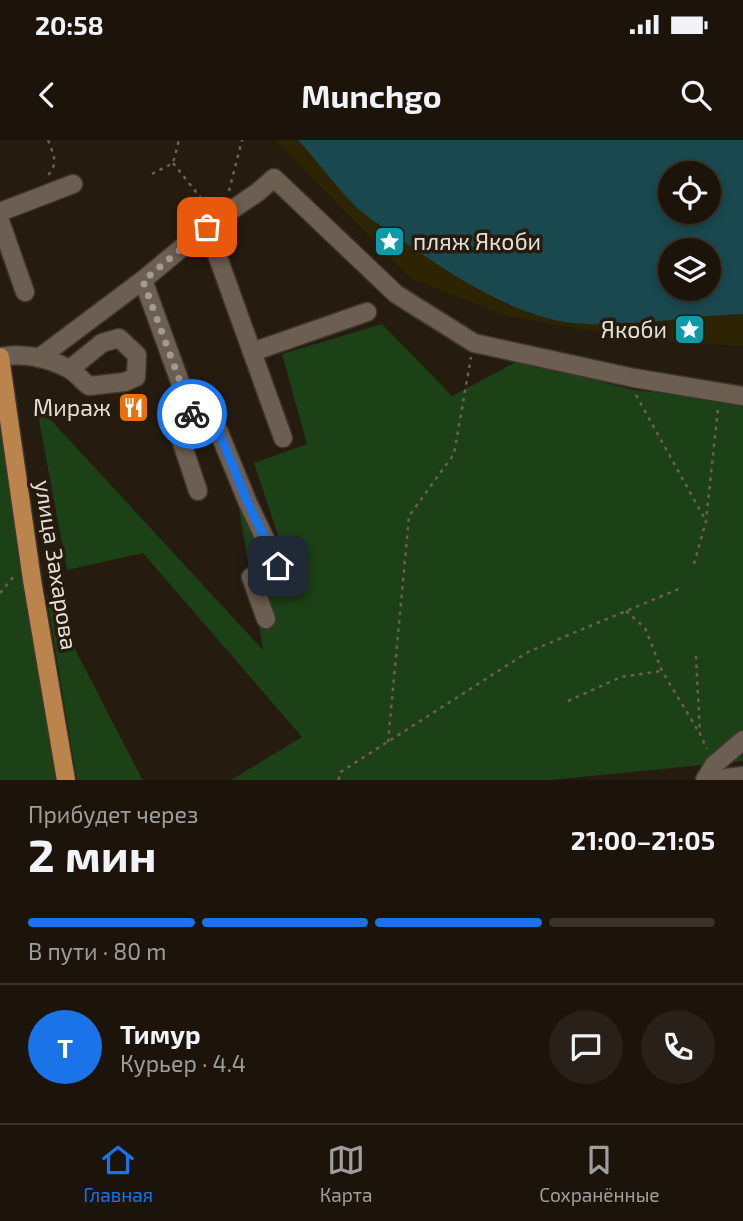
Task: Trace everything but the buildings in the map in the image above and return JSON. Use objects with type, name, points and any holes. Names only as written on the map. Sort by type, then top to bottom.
[{"type":"main road","name":"улица Захарова","points":[[0,357],[32,580],[65,780]]},
{"type":"street","points":[[39,358],[143,281],[274,178],[396,294],[474,344],[634,378],[743,396]]},
{"type":"street","points":[[0,212],[73,184]]},
{"type":"street","points":[[218,220],[252,352],[283,438]]},
{"type":"street","points":[[0,221],[25,292]]},
{"type":"street","points":[[143,281],[192,415],[218,430],[278,566],[251,577],[266,619]]},
{"type":"street","points":[[252,352],[367,312]]},
{"type":"street","points":[[0,357],[12,354],[39,358],[70,369]]},
{"type":"street","points":[[192,415],[178,430],[198,491]]},
{"type":"street","points":[[709,775],[740,745]]},
{"type":"street","points":[[709,775],[743,776]]},
{"type":"path","points":[[45,179],[54,169],[55,160],[48,140]]},
{"type":"path","points":[[152,174],[173,163],[179,140]]},
{"type":"path","points":[[218,220],[242,140]]},
{"type":"path","points":[[173,163],[218,220]]},
{"type":"path","points":[[388,742],[409,516],[454,454],[474,344]]},
{"type":"path","points":[[634,378],[634,390],[706,521]]},
{"type":"path","points":[[694,564],[706,521],[720,391]]},
{"type":"path","points":[[0,593],[16,572]]},
{"type":"path","points":[[339,780],[339,773],[528,652],[681,588]]},
{"type":"path","points":[[626,611],[645,628],[662,671],[700,734]]},
{"type":"path","points":[[696,656],[700,734],[709,775]]},
{"type":"path","points":[[568,701],[621,677],[662,671]]},
{"type":"green space","points":[[382,324],[452,396],[518,361],[634,390],[743,402],[743,761],[550,780],[231,780],[302,737],[143,553],[67,570],[36,404],[263,650],[235,485],[286,559],[254,463],[307,444],[282,354]]},
{"type":"green space","points":[[0,357],[66,780],[0,780]]},
{"type":"green space","points":[[46,593],[142,779],[145,780],[77,780]]},
{"type":"sand","name":"пляж Якоби","points":[[298,140],[356,206],[377,223],[432,261],[505,302],[534,314],[571,323],[597,324],[743,314],[743,346],[635,339],[508,316],[411,279],[276,141]]},
{"type":"water","points":[[298,140],[743,140],[743,314],[636,323],[593,324],[550,319],[503,302],[458,277],[369,218],[347,197]]},
{"type":"way so far","points":[[192,414],[143,281],[207,227]]},
{"type":"place","name":"пляж Якоби","points":[[390,242]]},
{"type":"place","name":"Якоби","points":[[690,330]]},
{"type":"place","name":"Мираж","points":[[134,408]]},
{"type":"route","points":[[192,414],[218,430],[278,566]]}]
